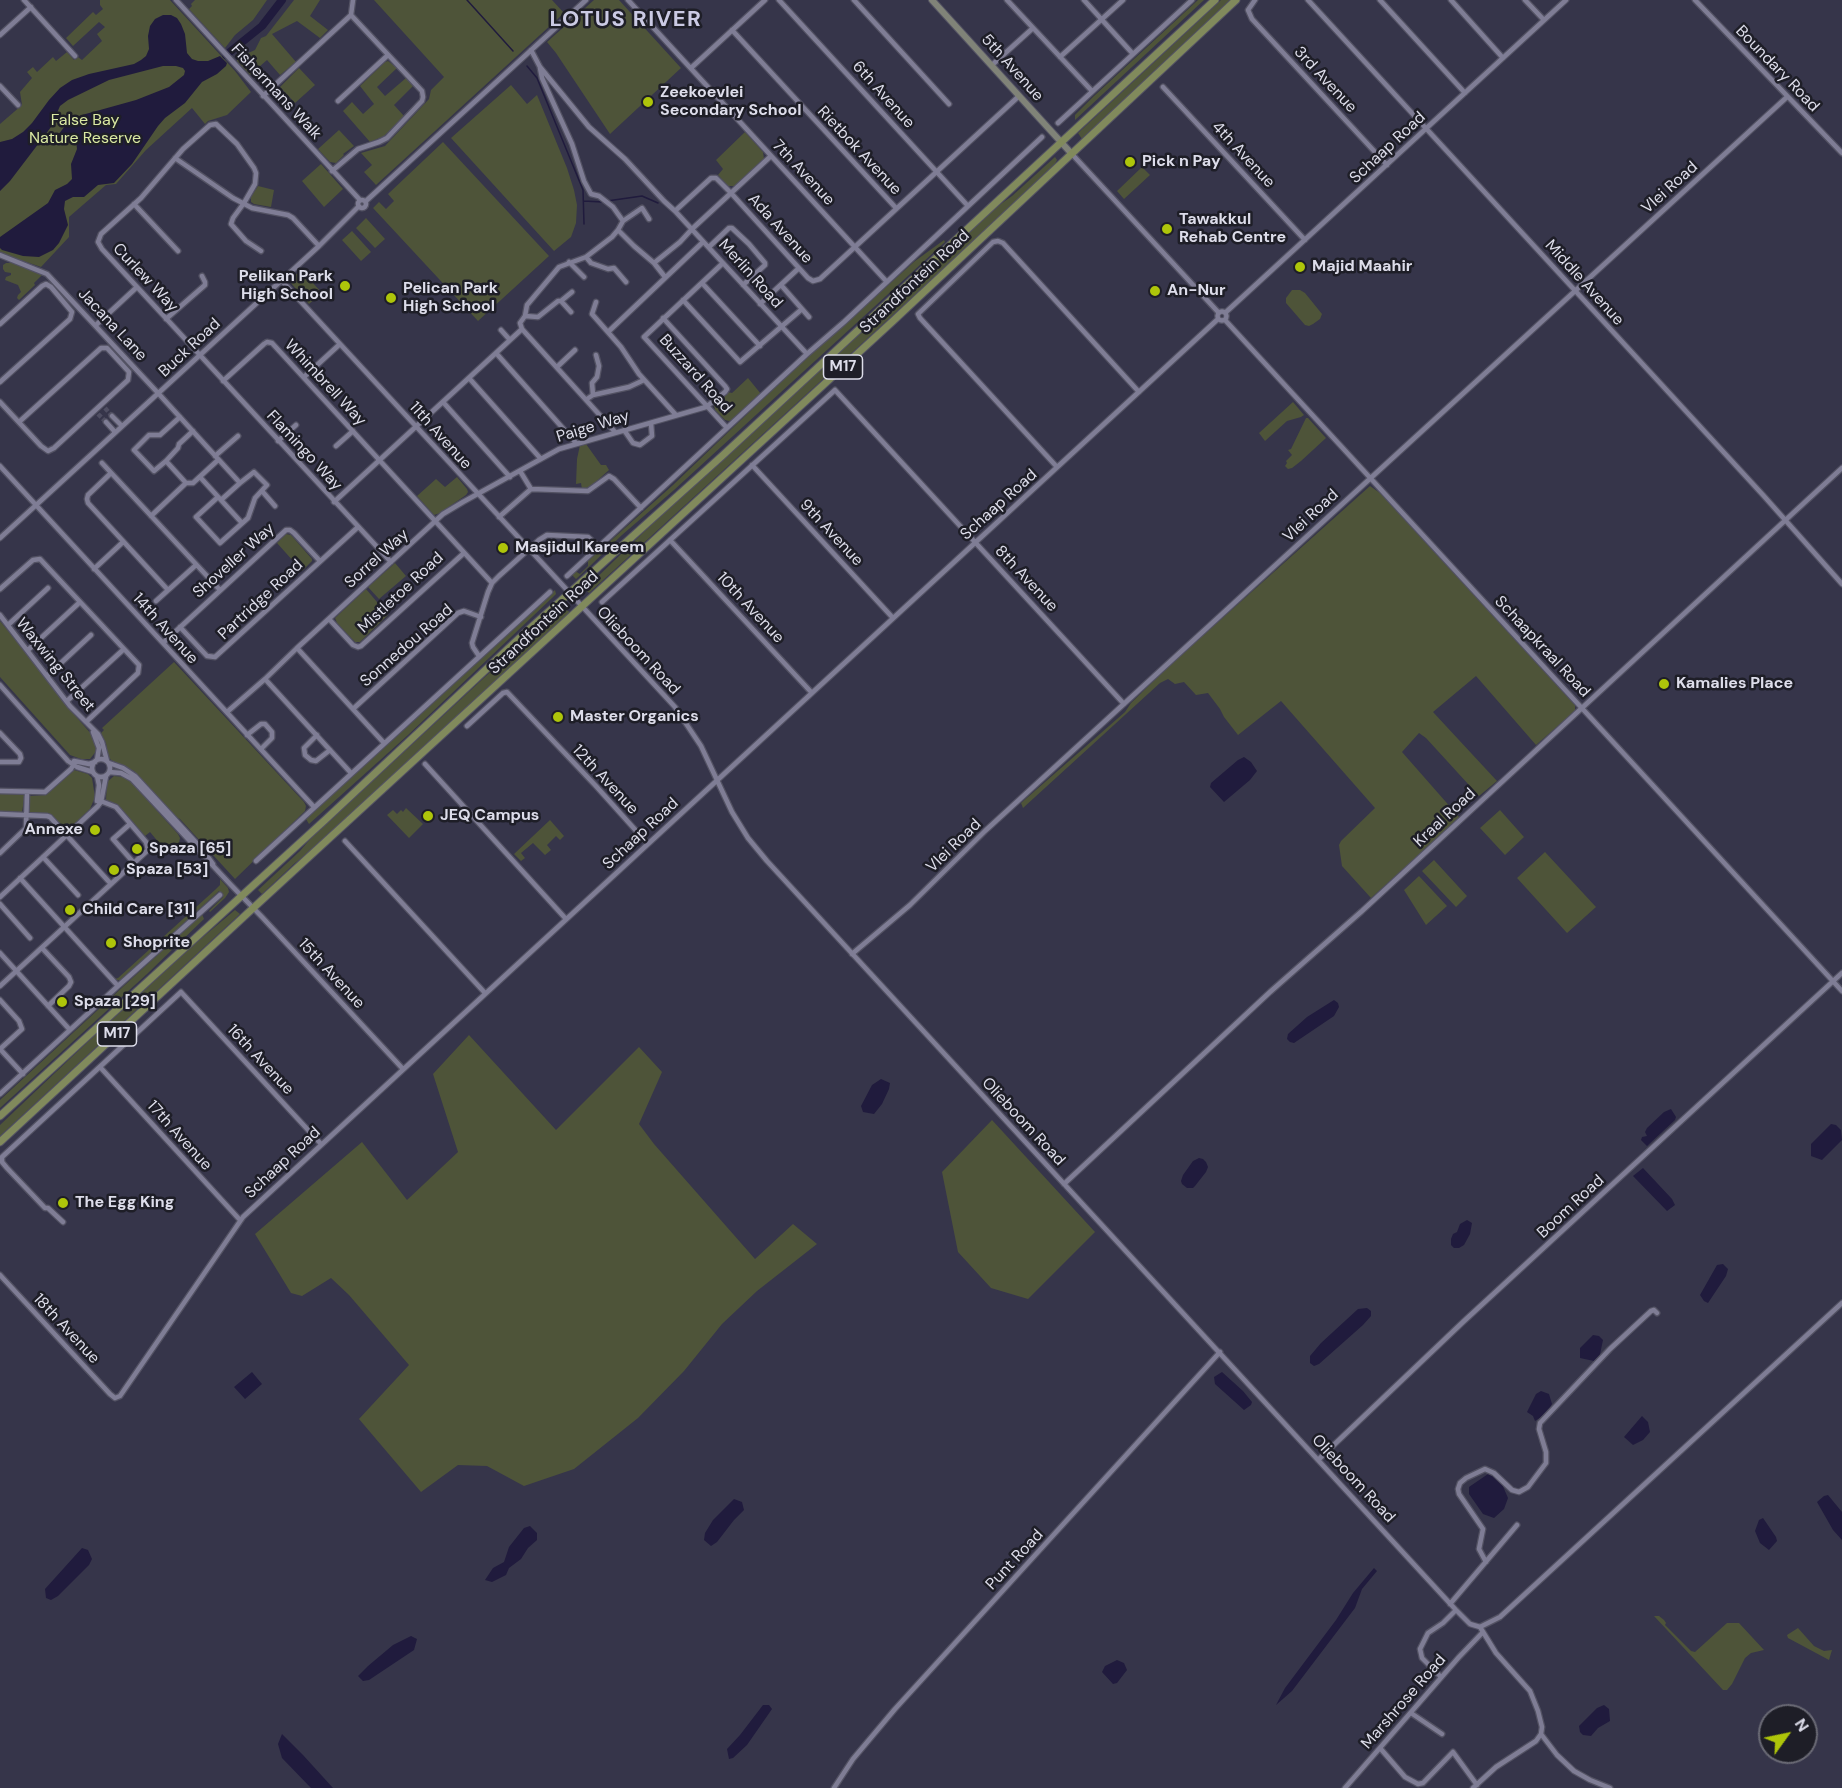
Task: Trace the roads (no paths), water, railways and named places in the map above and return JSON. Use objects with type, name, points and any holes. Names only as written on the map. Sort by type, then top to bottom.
[{"type":"main road","name":"5th Avenue","points":[[932,0],[1071,153]]},
{"type":"main road","name":"Strandfontein Road","points":[[0,1116],[568,594],[722,456],[1214,0]]},
{"type":"main road","name":"Strandfontein Road","points":[[0,1143],[893,321],[1236,0]]},
{"type":"street","points":[[24,0],[75,56]]},
{"type":"street","name":"Fishermans Walk","points":[[176,0],[359,203]]},
{"type":"street","points":[[263,96],[351,15],[353,0]]},
{"type":"street","points":[[586,0],[531,50],[572,144],[584,181],[591,194],[599,196],[613,207],[623,221]]},
{"type":"street","name":"7th Avenue","points":[[628,0],[887,282]]},
{"type":"street","points":[[691,68],[765,0]]},
{"type":"street","name":"6th Avenue","points":[[779,0],[968,206]]},
{"type":"street","points":[[854,0],[949,104]]},
{"type":"street","points":[[1007,0],[1092,91]]},
{"type":"street","points":[[1084,0],[1133,54]]},
{"type":"street","points":[[1060,57],[1123,0]]},
{"type":"street","points":[[1058,123],[1192,0]]},
{"type":"street","name":"3rd Avenue","points":[[1255,0],[1248,10],[1252,19],[1387,165]]},
{"type":"street","name":"Middle Avenue","points":[[1308,0],[1842,584]]},
{"type":"street","points":[[1380,0],[1465,93]]},
{"type":"street","points":[[1451,0],[1503,58]]},
{"type":"street","points":[[1526,0],[1544,20]]},
{"type":"street","name":"Schaap Road","points":[[1225,313],[1566,0]]},
{"type":"street","name":"Boundary Road","points":[[1695,0],[1842,153]]},
{"type":"street","points":[[1,33],[31,7]]},
{"type":"street","points":[[332,171],[358,149],[387,138],[422,101],[423,97],[422,91],[351,15]]},
{"type":"street","points":[[992,65],[1033,28]]},
{"type":"street","name":"Rietbok Avenue","points":[[732,30],[896,208]]},
{"type":"street","name":"Buck Road","points":[[0,538],[319,246],[359,203],[361,208],[365,207],[366,201],[531,50]]},
{"type":"street","points":[[338,101],[388,55]]},
{"type":"street","name":"Merlin Road","points":[[540,67],[589,127],[625,159],[675,211],[807,354]]},
{"type":"street","points":[[0,86],[18,105]]},
{"type":"street","name":"4th Avenue","points":[[1163,87],[1305,240]]},
{"type":"street","points":[[854,246],[1019,96]]},
{"type":"street","name":"Vlei Road","points":[[852,954],[910,905],[964,850],[1787,97]]},
{"type":"street","name":"Curlew Way","points":[[200,355],[98,242],[101,234],[134,204],[175,158],[210,125],[220,126],[237,144],[256,173],[255,184],[244,203]]},
{"type":"street","name":"Strandfontein Road","points":[[567,576],[1042,137]]},
{"type":"street","points":[[1071,153],[1219,313]]},
{"type":"street","name":"Ada Avenue","points":[[771,156],[731,193],[799,268],[813,280],[820,279],[854,246]]},
{"type":"street","points":[[175,158],[252,208],[288,214],[319,246]]},
{"type":"street","points":[[654,263],[680,242],[731,193],[716,178],[711,178],[675,211]]},
{"type":"street","points":[[244,203],[233,218],[232,226],[246,241],[261,251]]},
{"type":"street","points":[[134,204],[178,251]]},
{"type":"street","points":[[615,432],[522,329],[520,323],[525,316],[527,305],[559,267],[586,257],[618,230],[623,221],[641,208],[649,219]]},
{"type":"street","points":[[709,247],[729,228],[732,228],[749,244],[765,262],[765,265],[743,285]]},
{"type":"street","points":[[618,230],[654,263],[665,277]]},
{"type":"street","points":[[608,332],[703,242]]},
{"type":"street","points":[[1057,467],[920,318],[919,312],[993,242],[1003,243],[1139,392]]},
{"type":"street","name":"Jacana Lane","points":[[0,255],[47,274],[240,483]]},
{"type":"street","points":[[586,257],[591,263],[614,268],[626,282]]},
{"type":"street","points":[[569,262],[584,277]]},
{"type":"street","name":"Buzzard Road","points":[[723,263],[644,337],[727,428]]},
{"type":"street","points":[[760,304],[799,268]]},
{"type":"street","points":[[166,319],[204,285],[202,276]]},
{"type":"street","name":"11th Avenue","points":[[281,280],[581,607]]},
{"type":"street","points":[[702,283],[760,346]]},
{"type":"street","points":[[0,324],[46,284],[73,313],[70,319],[0,382]]},
{"type":"street","points":[[780,285],[809,317]]},
{"type":"street","points":[[96,325],[137,287]]},
{"type":"street","points":[[525,316],[537,317],[572,292]]},
{"type":"street","points":[[683,300],[740,362],[802,309]]},
{"type":"street","points":[[561,301],[571,312]]},
{"type":"street","points":[[596,302],[590,315],[621,347],[644,380],[676,415]]},
{"type":"street","points":[[1222,311],[1225,313],[1225,320],[1218,319],[1219,313],[1222,311]]},
{"type":"street","points":[[663,318],[726,386],[725,392],[708,406]]},
{"type":"street","name":"Schaap Road","points":[[117,1398],[240,1220],[1218,319]]},
{"type":"street","name":"Schaapkraal Road","points":[[1225,320],[1842,991]]},
{"type":"street","points":[[334,502],[522,329]]},
{"type":"street","points":[[501,330],[510,340]]},
{"type":"street","name":"Whimbrell Way","points":[[223,381],[264,344],[270,342],[492,583]]},
{"type":"street","points":[[304,377],[340,344]]},
{"type":"street","points":[[0,402],[40,446],[48,451],[97,412],[128,380],[129,375],[104,347],[96,351],[19,422]]},
{"type":"street","points":[[557,367],[575,350]]},
{"type":"street","points":[[496,353],[576,443]]},
{"type":"street","name":"Flamingo Way","points":[[200,355],[391,562]]},
{"type":"street","points":[[593,395],[592,384],[597,377],[599,366],[596,355]]},
{"type":"street","points":[[469,378],[541,459]]},
{"type":"street","points":[[586,399],[644,380]]},
{"type":"street","name":"8th Avenue","points":[[752,465],[832,391],[838,391],[1124,704]]},
{"type":"street","points":[[442,402],[510,477]]},
{"type":"street","name":"Paige Way","points":[[477,494],[559,449],[708,406]]},
{"type":"street","points":[[112,416],[122,426]]},
{"type":"street","points":[[180,417],[160,435],[151,435],[134,450],[154,471],[193,431]]},
{"type":"street","points":[[106,422],[115,432]]},
{"type":"street","points":[[624,430],[633,443],[640,445],[652,436],[651,423]]},
{"type":"street","points":[[279,441],[296,425]]},
{"type":"street","points":[[336,446],[353,431]]},
{"type":"street","points":[[151,516],[186,483],[193,483],[200,477],[238,436]]},
{"type":"street","points":[[166,461],[186,483]]},
{"type":"street","points":[[102,463],[220,590]]},
{"type":"street","points":[[602,602],[752,465]]},
{"type":"street","name":"9th Avenue","points":[[752,465],[893,618]]},
{"type":"street","name":"14th Avenue","points":[[0,466],[314,807]]},
{"type":"street","name":"Kraal Road","points":[[1064,1184],[1842,468]]},
{"type":"street","points":[[520,471],[531,489]]},
{"type":"street","points":[[111,472],[90,493],[88,503],[168,590]]},
{"type":"street","points":[[254,472],[267,485],[255,498],[249,516],[219,543],[196,518],[240,483],[254,472]]},
{"type":"street","points":[[499,517],[531,489],[588,491],[609,476],[614,478],[641,508]]},
{"type":"street","points":[[200,477],[242,523]]},
{"type":"street","points":[[262,491],[276,506]]},
{"type":"street","name":"Sorrel Way","points":[[228,712],[436,521],[449,510],[477,494]]},
{"type":"street","name":"Partridge Road","points":[[180,627],[207,656],[215,657],[358,527]]},
{"type":"street","name":"Shoveller Way","points":[[163,643],[286,530],[294,533],[320,561]]},
{"type":"street","points":[[479,656],[472,643],[492,583],[528,549],[544,536],[551,535],[588,537],[598,547]]},
{"type":"street","name":"10th Avenue","points":[[670,540],[812,693]]},
{"type":"street","points":[[94,569],[123,543]]},
{"type":"street","name":"Mistletoe Road","points":[[329,619],[353,645],[362,646],[464,553]]},
{"type":"street","points":[[0,589],[33,560],[39,558],[139,665],[139,672],[86,722]]},
{"type":"street","points":[[156,601],[196,565]]},
{"type":"street","points":[[8,625],[48,588]]},
{"type":"street","name":"Strandfontein Road","points":[[256,861],[550,592]]},
{"type":"street","points":[[28,650],[80,602]]},
{"type":"street","name":"Olieboom Road","points":[[581,607],[684,719],[701,746],[732,812],[754,846],[1450,1604],[1470,1624],[1481,1630],[1496,1653],[1522,1681],[1534,1700],[1541,1734]]},
{"type":"street","name":"Sonnedou Road","points":[[353,709],[458,613],[464,611],[481,617]]},
{"type":"street","name":"Waxwing Street","points":[[0,615],[67,701],[100,738],[107,762]]},
{"type":"street","points":[[48,675],[91,635]]},
{"type":"street","points":[[297,648],[384,743]]},
{"type":"street","points":[[67,701],[124,649]]},
{"type":"street","points":[[265,679],[351,773]]},
{"type":"street","points":[[0,686],[63,756],[95,774],[121,773],[132,780],[219,873]]},
{"type":"street","points":[[0,698],[6,692]]},
{"type":"street","name":"12th Avenue","points":[[467,726],[503,693],[507,692],[648,844]]},
{"type":"street","points":[[247,735],[260,724],[265,724],[272,732],[272,738],[261,749]]},
{"type":"street","name":"Waxwing Street","points":[[92,730],[99,748],[96,761]]},
{"type":"street","points":[[316,735],[304,748],[305,755],[316,761],[330,750]]},
{"type":"street","points":[[0,762],[17,762],[21,759],[20,754],[1,736]]},
{"type":"street","points":[[96,761],[92,767],[99,784],[99,801]]},
{"type":"street","points":[[74,763],[107,762],[135,776],[203,850],[219,873]]},
{"type":"street","points":[[0,897],[95,809],[110,767],[107,762]]},
{"type":"street","points":[[0,791],[27,793],[48,790],[71,769],[74,763]]},
{"type":"street","points":[[425,764],[566,919]]},
{"type":"street","points":[[0,853],[25,830],[27,793]]},
{"type":"street","points":[[0,986],[146,852],[148,847],[146,842],[114,806],[99,801]]},
{"type":"street","points":[[0,814],[47,816],[111,884]]},
{"type":"street","points":[[130,824],[113,839],[134,863]]},
{"type":"street","points":[[345,841],[485,993]]},
{"type":"street","points":[[43,857],[78,895]]},
{"type":"street","name":"15th Avenue","points":[[219,873],[402,1069]]},
{"type":"street","points":[[20,878],[118,986]]},
{"type":"street","points":[[0,1095],[220,895]]},
{"type":"street","points":[[0,904],[30,938]]},
{"type":"street","points":[[42,948],[69,977],[70,982],[69,986],[48,1006]]},
{"type":"street","points":[[0,953],[70,1030]]},
{"type":"street","name":"Boom Road","points":[[1318,1460],[1463,1322],[1842,973]]},
{"type":"street","name":"16th Avenue","points":[[100,1067],[182,992],[321,1144]]},
{"type":"street","points":[[0,1000],[22,1026],[20,1031],[0,1049],[23,1074]]},
{"type":"street","points":[[63,1222],[40,1204],[7,1168],[2,1157],[100,1067]]},
{"type":"street","name":"17th Avenue","points":[[100,1067],[240,1220]]},
{"type":"street","name":"18th Avenue","points":[[0,1275],[110,1394],[117,1398]]},
{"type":"street","points":[[1481,1630],[1515,1604],[1842,1303]]},
{"type":"street","points":[[1486,1562],[1479,1549],[1483,1529],[1459,1494],[1460,1483],[1485,1469],[1494,1473],[1512,1490],[1519,1492],[1528,1487],[1547,1460],[1539,1429],[1540,1424],[1617,1343],[1651,1311],[1657,1312]]},
{"type":"street","name":"Punt Road","points":[[834,1788],[853,1759],[895,1709],[1220,1352]]},
{"type":"street","points":[[1450,1604],[1517,1525]]},
{"type":"street","points":[[1441,1677],[1422,1658],[1420,1649],[1428,1633],[1456,1610]]},
{"type":"street","name":"Marshrose Road","points":[[1345,1788],[1481,1630]]},
{"type":"street","points":[[1411,1713],[1442,1734]]},
{"type":"street","points":[[1380,1748],[1405,1777],[1418,1784],[1423,1782],[1453,1752],[1475,1786],[1496,1767],[1536,1741],[1541,1734],[1557,1755],[1574,1771],[1610,1788]]},
{"type":"waterway","points":[[226,55],[262,26],[282,0]]},
{"type":"waterway","points":[[467,0],[513,51]]},
{"type":"waterway","points":[[527,66],[537,78],[583,190],[584,224]]},
{"type":"waterway","points":[[607,201],[642,196],[658,203]]},
{"type":"waterway","points":[[584,201],[602,202]]},
{"type":"tunnel","points":[[105,408],[112,416]]},
{"type":"tunnel","points":[[98,414],[106,422]]},
{"type":"place","name":"Zeekoevlei Secondary School","points":[[648,102]]},
{"type":"place","name":"Pick n Pay","points":[[1130,162]]},
{"type":"place","name":"Tawakkul Rehab Centre","points":[[1167,229]]},
{"type":"place","name":"Majid Maahir","points":[[1300,267]]},
{"type":"place","name":"Pelikan Park High School","points":[[345,286]]},
{"type":"place","name":"An-Nur","points":[[1155,291]]},
{"type":"place","name":"Pelican Park High School","points":[[391,298]]},
{"type":"place","name":"Masjidul Kareem","points":[[503,548]]},
{"type":"place","name":"Kamalies Place","points":[[1664,684]]},
{"type":"place","name":"Master Organics","points":[[558,717]]},
{"type":"place","name":"JEQ Campus","points":[[428,816]]},
{"type":"place","name":"Annexe","points":[[95,830]]},
{"type":"place","name":"Spaza [65]","points":[[137,849]]},
{"type":"place","name":"Spaza [53]","points":[[114,870]]},
{"type":"place","name":"Child Care [31]","points":[[70,910]]},
{"type":"place","name":"Shoprite","points":[[111,943]]},
{"type":"place","name":"Spaza [29]","points":[[62,1002]]},
{"type":"place","name":"The Egg King","points":[[63,1203]]},
{"type":"district","name":"LOTUS RIVER","points":[[626,20]]},
{"type":"park label","name":"False Bay Nature Reserve","points":[[85,130]]}]
